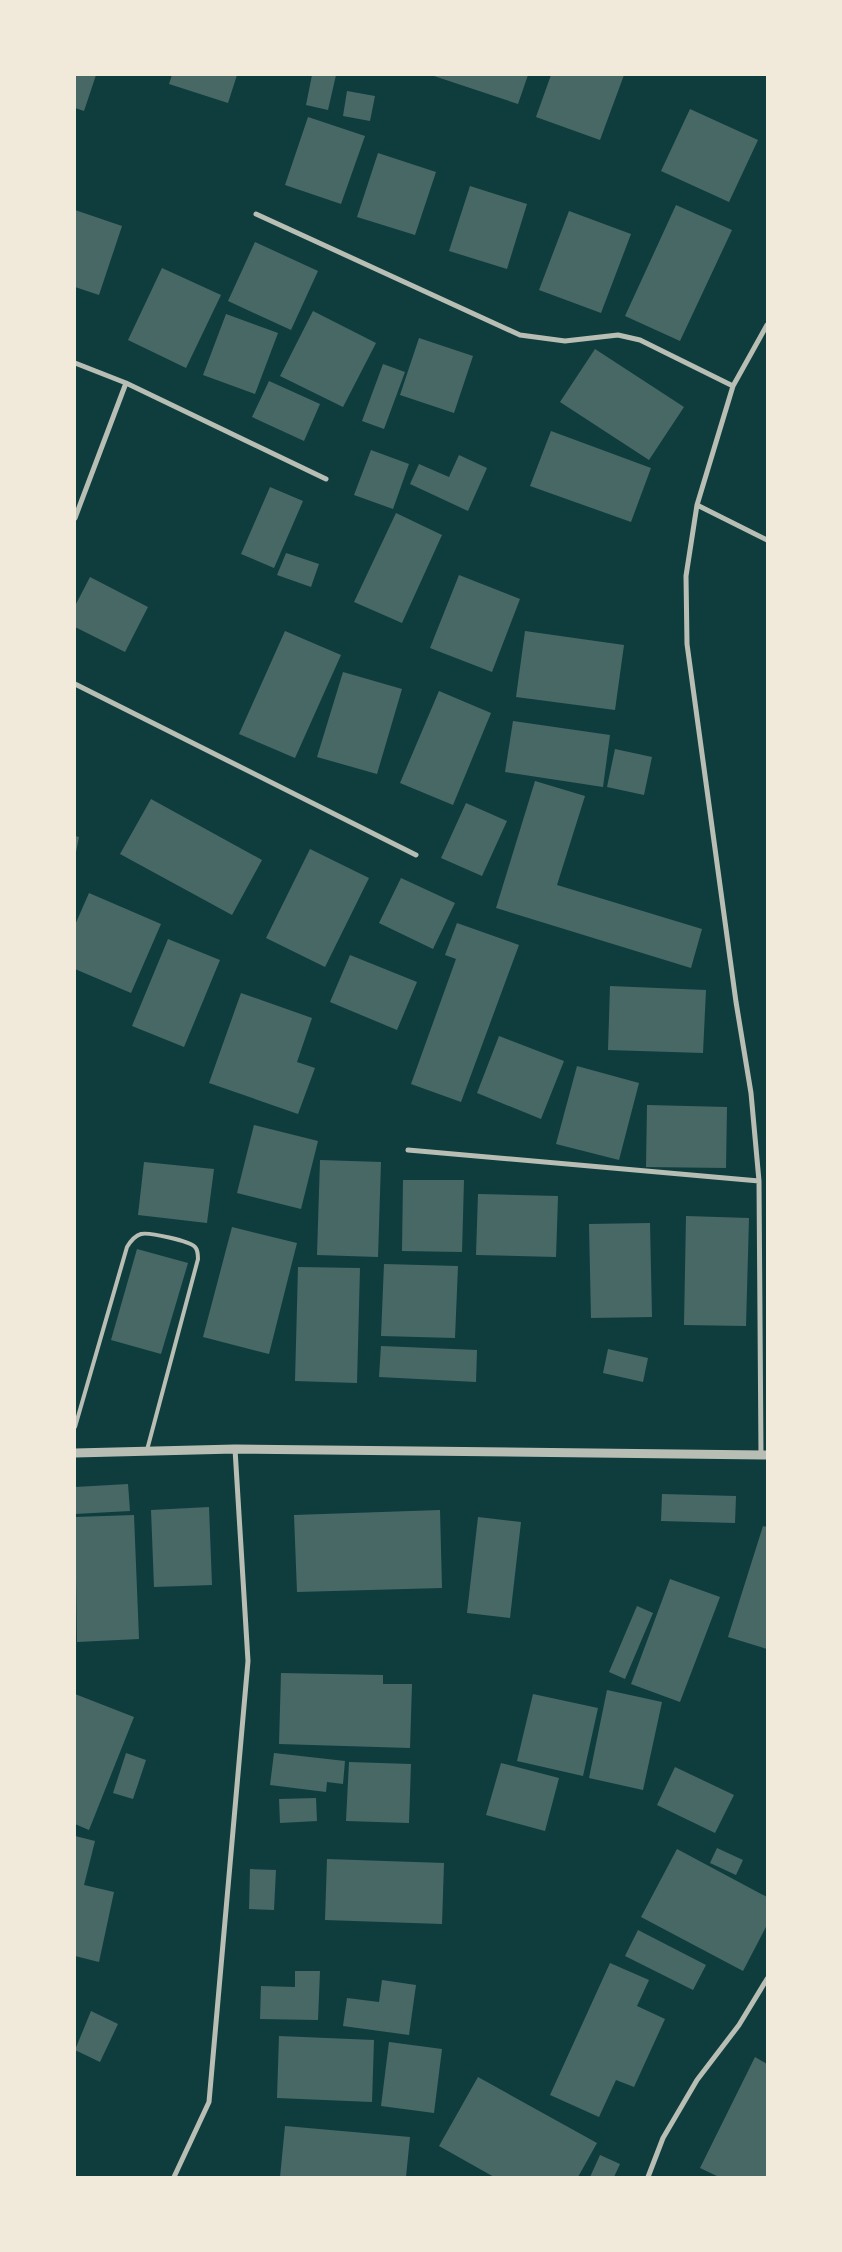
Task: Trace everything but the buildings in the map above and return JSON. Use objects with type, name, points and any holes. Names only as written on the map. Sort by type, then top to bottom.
[{"type":"street","points":[[256,214],[520,335],[565,341],[618,335],[640,340],[733,386]]},
{"type":"street","points":[[75,1453],[235,1449],[764,1455],[759,1181],[751,1093],[736,1002],[687,644],[686,576],[697,505],[733,386],[767,325]]},
{"type":"street","points":[[75,363],[126,383],[326,479]]},
{"type":"street","points":[[75,518],[126,383]]},
{"type":"street","points":[[697,505],[767,540]]},
{"type":"street","points":[[75,684],[416,856]]},
{"type":"street","points":[[408,1150],[759,1181]]},
{"type":"street","points":[[174,2177],[210,2102],[248,1661],[235,1449]]},
{"type":"street","points":[[648,2177],[663,2138],[698,2080],[739,2025],[767,1978]]},
{"type":"lane","points":[[75,1427],[126,1247],[140,1234],[150,1233],[192,1245],[198,1252],[198,1259],[147,1450]]}]
